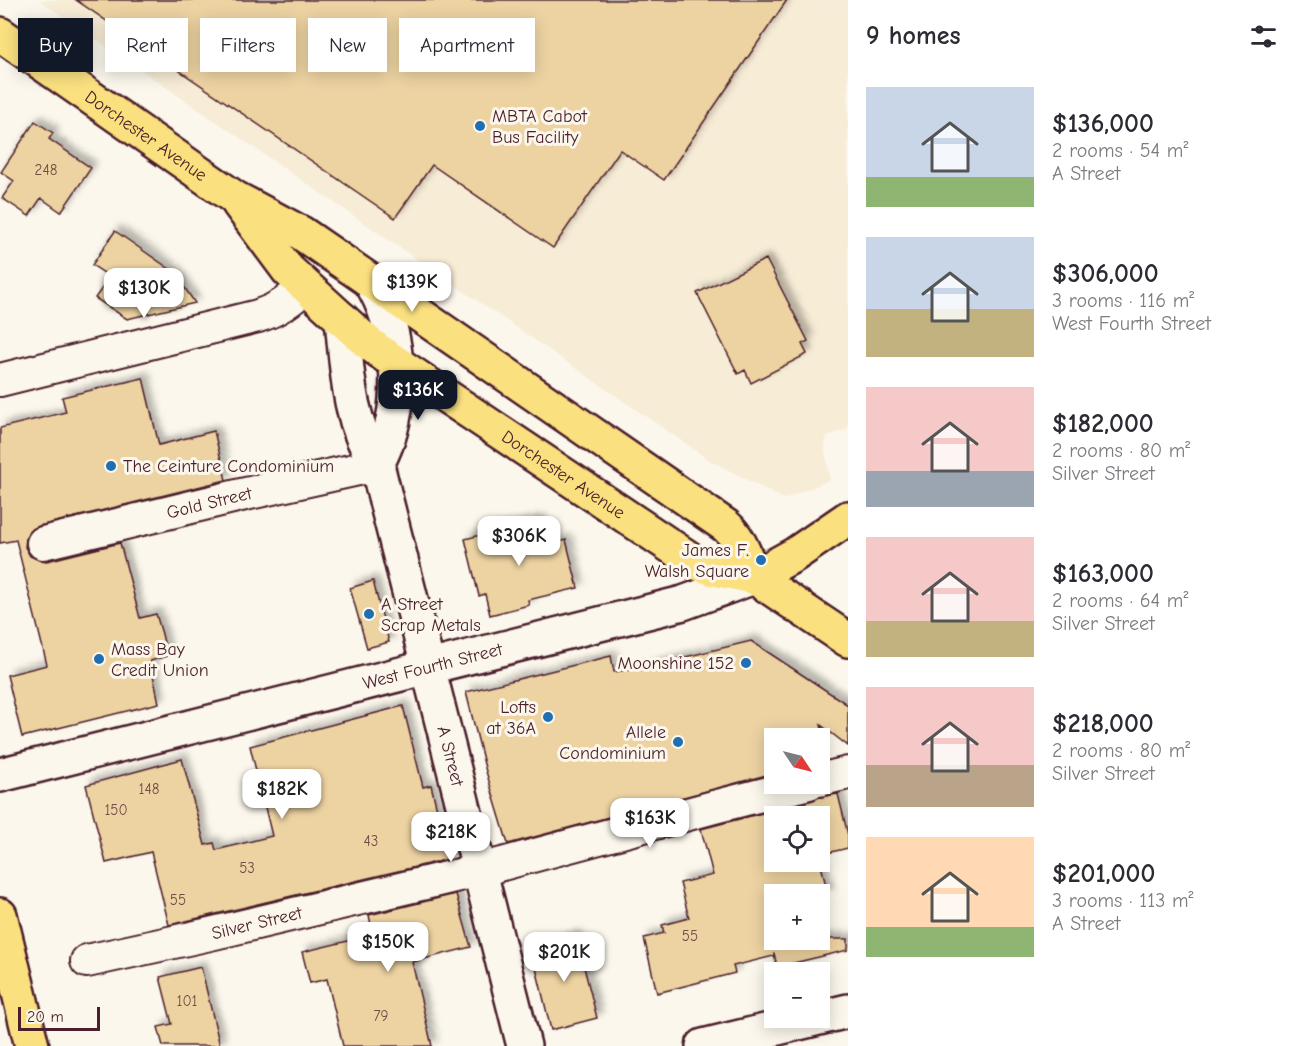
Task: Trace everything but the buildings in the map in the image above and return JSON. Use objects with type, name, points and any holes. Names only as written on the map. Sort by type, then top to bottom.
[{"type":"main road","name":"Dorchester Avenue","points":[[0,34],[235,198],[301,233],[726,526],[738,540],[754,577]]},
{"type":"main road","name":"Dorchester Avenue","points":[[235,198],[281,263],[367,342],[396,364],[696,564],[754,577],[848,639]]},
{"type":"main road","points":[[371,282],[388,318],[396,364],[394,416],[388,439],[377,465]]},
{"type":"main road","name":"A Street","points":[[342,319],[348,387],[362,437],[377,465],[524,1046]]},
{"type":"main road","name":"West Fourth Street","points":[[7,773],[683,603],[754,577],[794,555],[848,518]]},
{"type":"main road","points":[[0,915],[32,1046]]},
{"type":"main road","points":[[703,1046],[848,1011]]},
{"type":"street","points":[[0,380],[258,316],[282,306],[305,286]]},
{"type":"street","name":"Gold Street","points":[[44,543],[251,492],[377,465]]},
{"type":"street","points":[[830,777],[848,773]]},
{"type":"street","name":"Silver Street","points":[[87,961],[480,870],[765,794]]},
{"type":"shaded area","points":[[39,0],[848,0],[848,429],[826,437],[825,451],[830,480],[784,499],[711,461],[144,72],[188,72],[188,18],[105,18],[105,45],[93,37],[93,18],[65,18]]},
{"type":"place","name":"MBTA Cabot Bus Facility","points":[[480,126]]},
{"type":"place","name":"The Ceinture Condominium","points":[[111,466]]},
{"type":"place","name":"James F. Walsh Square","points":[[761,560]]},
{"type":"place","name":"A Street Scrap Metals","points":[[369,614]]},
{"type":"place","name":"Mass Bay Credit Union","points":[[99,659]]},
{"type":"place","name":"Moonshine 152","points":[[746,663]]},
{"type":"place","name":"Lofts at 36A","points":[[548,717]]},
{"type":"place","name":"Allele Condominium","points":[[678,742]]}]
